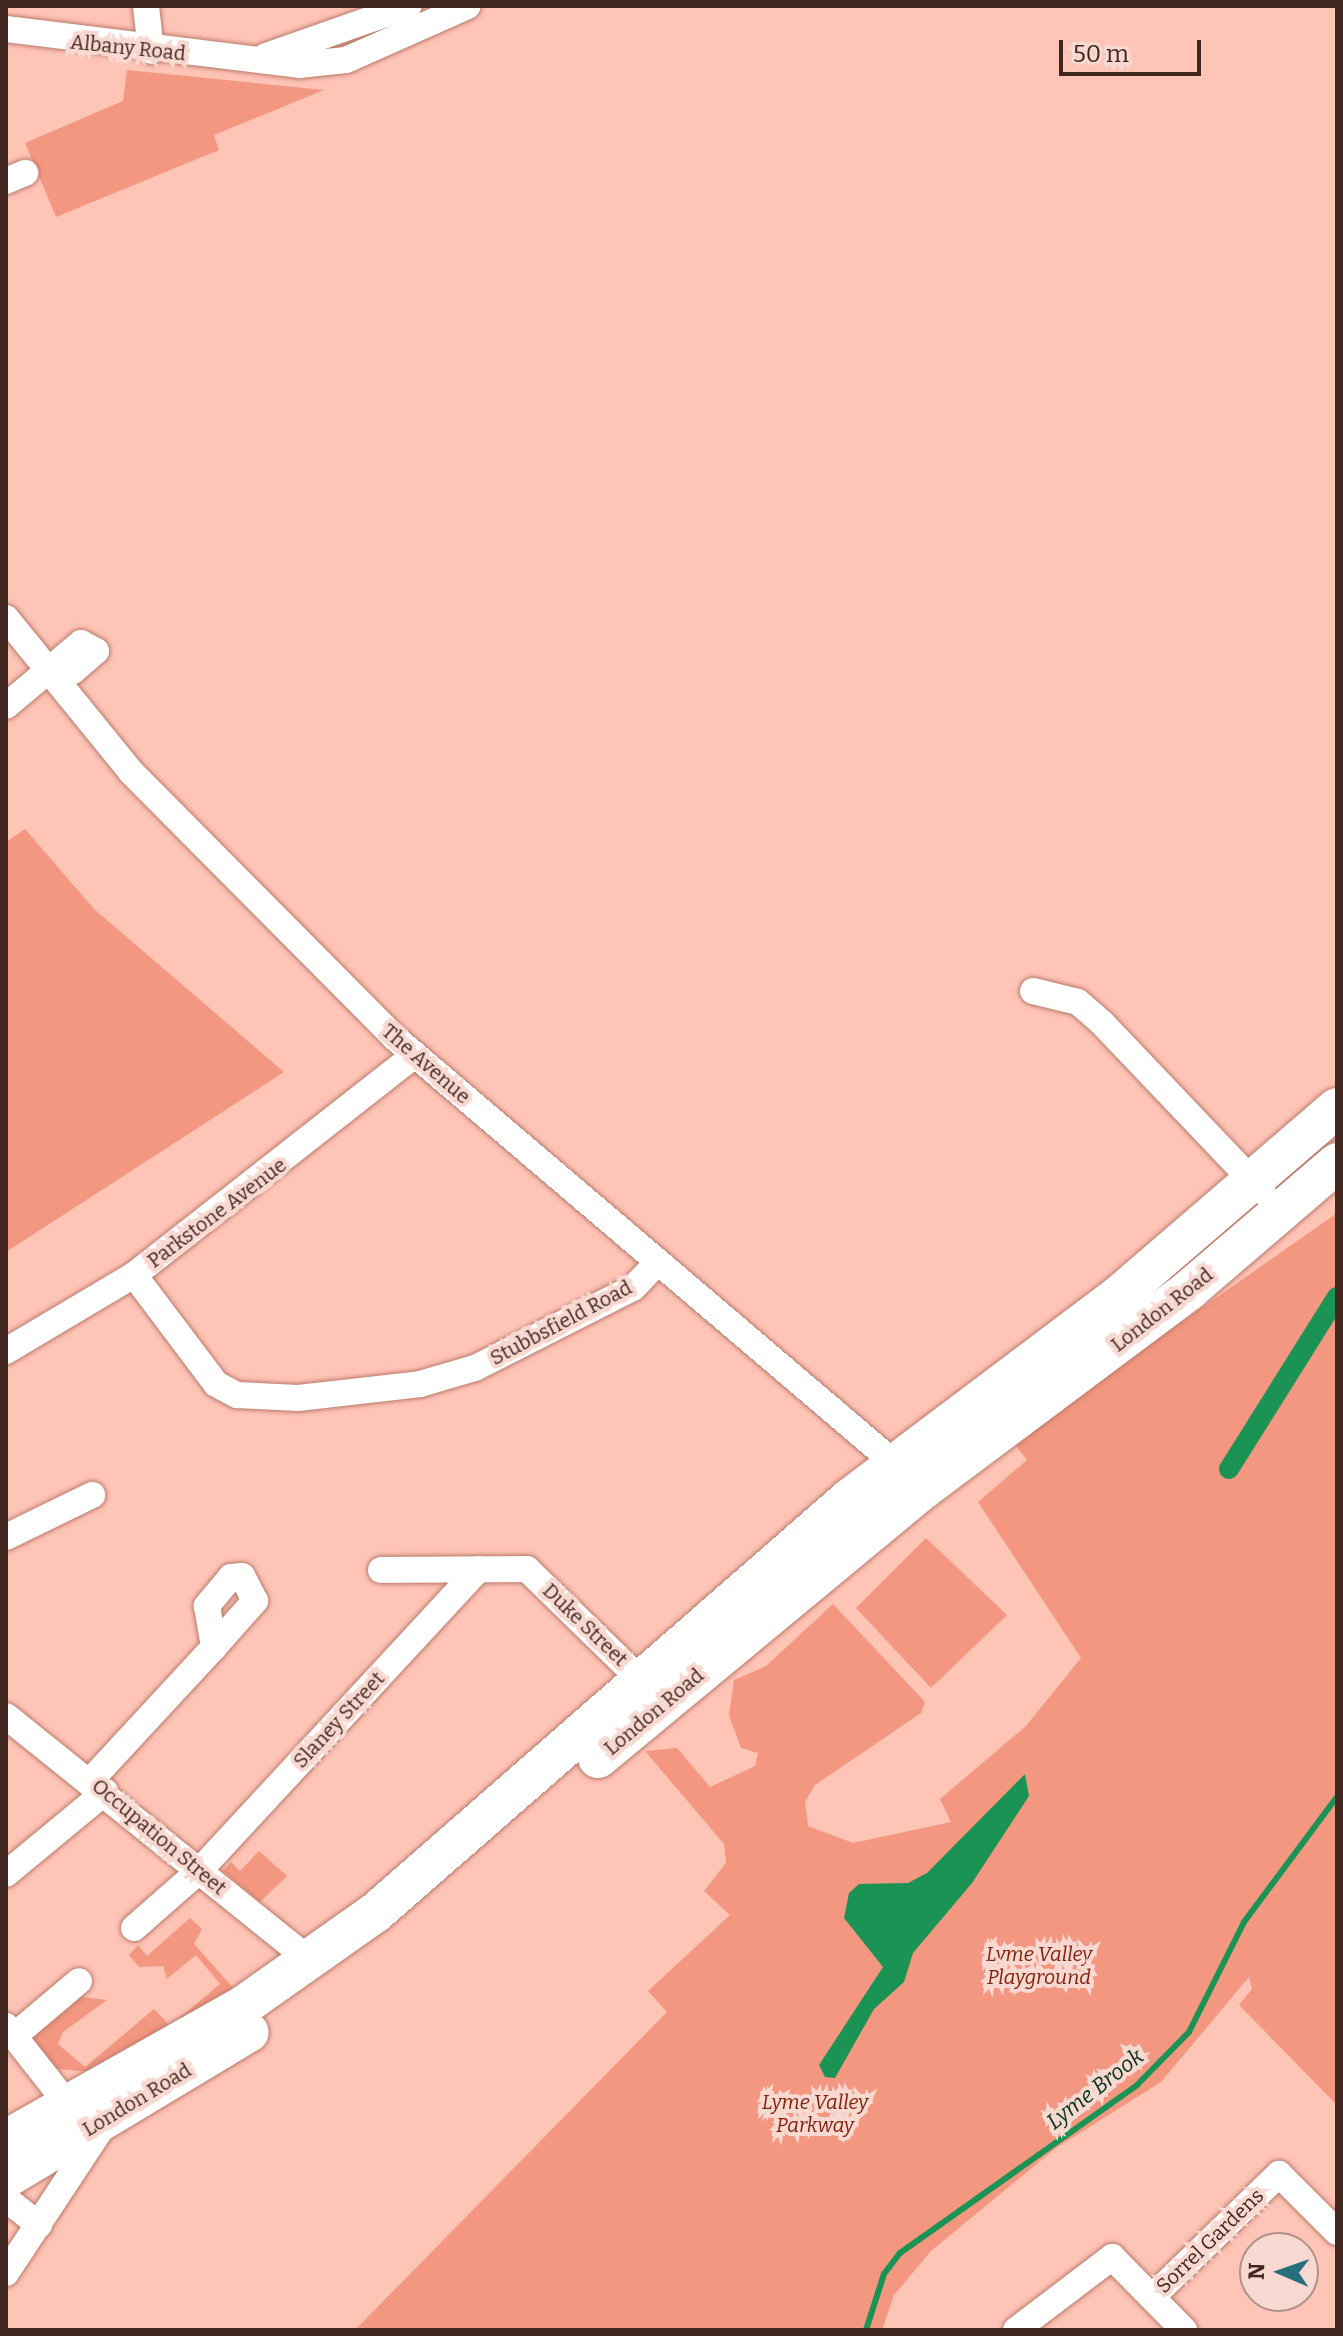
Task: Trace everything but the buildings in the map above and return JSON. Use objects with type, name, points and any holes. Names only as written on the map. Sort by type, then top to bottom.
[{"type":"highway","name":"London Road","points":[[6,2140],[87,2125],[311,1961],[644,1683],[893,1462],[1116,1298],[1337,1108]]},
{"type":"highway","name":"London Road","points":[[6,2178],[87,2125],[332,1979],[920,1492],[1280,1214],[1337,1163]]},
{"type":"highway","points":[[893,1462],[920,1492]]},
{"type":"street","points":[[146,6],[151,51]]},
{"type":"street","points":[[252,61],[409,6]]},
{"type":"street","name":"Albany Road","points":[[6,29],[151,51],[252,61],[346,60],[468,6]]},
{"type":"street","name":"The Avenue","points":[[6,618],[50,675],[217,863],[415,1055],[893,1462]]},
{"type":"street","points":[[6,706],[50,675]]},
{"type":"street","points":[[1033,991],[1078,1002],[1161,1078],[1280,1214]]},
{"type":"street","name":"Parkstone Avenue","points":[[6,1351],[134,1275],[415,1055]]},
{"type":"street","name":"Stubbsfield Road","points":[[134,1275],[216,1384],[237,1395],[298,1398],[379,1391],[475,1368],[633,1288],[657,1263]]},
{"type":"street","points":[[6,1537],[92,1495]]},
{"type":"street","name":"Slaney Street","points":[[134,1928],[200,1870],[479,1569]]},
{"type":"street","name":"Duke Street","points":[[381,1570],[527,1569],[644,1683]]},
{"type":"street","points":[[6,1874],[98,1786],[214,1647]]},
{"type":"street","name":"Occupation Street","points":[[6,1716],[98,1786],[311,1961]]},
{"type":"street","points":[[6,2273],[39,2225],[87,2125],[10,2031],[79,1981]]},
{"type":"street","name":"Sorrel Gardens","points":[[1152,2297],[1279,2174],[1337,2232]]},
{"type":"street","points":[[6,2199],[39,2225]]},
{"type":"street","points":[[1016,2330],[1112,2257],[1184,2330]]},
{"type":"green space","points":[[127,70],[324,90],[214,135],[219,150],[56,217],[25,143],[123,101]]},
{"type":"green space","points":[[25,829],[94,909],[284,1072],[6,1252],[6,842]]},
{"type":"green space","name":"Lyme Valley Parkway","points":[[1337,1213],[1337,2105],[1239,2005],[1252,1989],[1249,1977],[1161,2082],[1056,2148],[931,2251],[894,2295],[882,2330],[355,2330],[667,2012],[648,1991],[730,1915],[704,1891],[726,1863],[724,1844],[645,1751],[677,1748],[710,1787],[755,1766],[758,1753],[741,1748],[729,1715],[734,1680],[766,1666],[833,1604],[925,1702],[921,1713],[815,1785],[805,1802],[808,1826],[853,1843],[951,1822],[940,1799],[1026,1726],[1081,1658],[978,1502],[1027,1460],[1012,1441]]},
{"type":"green space","points":[[926,1538],[1007,1615],[931,1688],[856,1608]]},
{"type":"green space","points":[[259,1851],[287,1876],[260,1902],[223,1871],[231,1862],[240,1871]]},
{"type":"green space","points":[[190,1918],[202,1929],[194,1944],[235,1990],[92,2072],[57,2069],[32,2038],[82,1997],[107,2000],[63,2032],[58,2044],[85,2067],[154,2009],[170,2026],[220,1984],[196,1955],[167,1979],[163,1966],[139,1967],[129,1955],[138,1945],[147,1956]]},
{"type":"shaded area","points":[[1025,1774],[1029,1796],[972,1883],[913,1953],[904,1982],[874,2009],[835,2078],[825,2077],[819,2065],[883,1967],[844,1918],[849,1893],[859,1884],[908,1883],[927,1873]]},
{"type":"waterway","points":[[1229,1469],[1337,1297]]},
{"type":"waterway","name":"Lyme Brook","points":[[866,2330],[884,2274],[900,2253],[1137,2085],[1189,2032],[1244,1922],[1337,1797]]},
{"type":"park label","name":"Lyme Valley Playground","points":[[1039,1966]]}]
